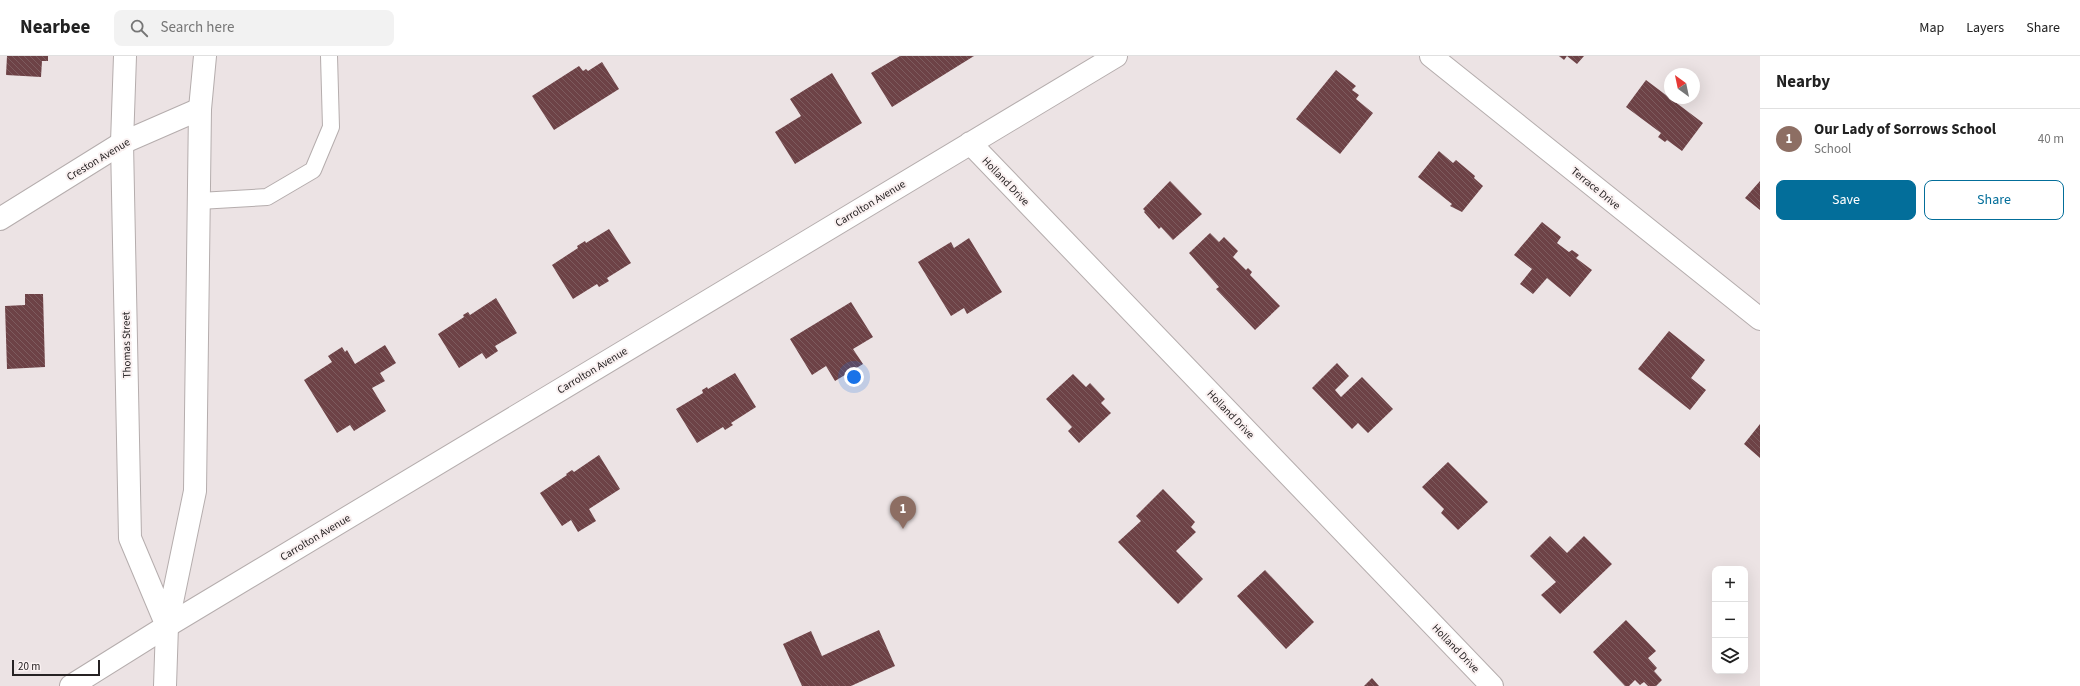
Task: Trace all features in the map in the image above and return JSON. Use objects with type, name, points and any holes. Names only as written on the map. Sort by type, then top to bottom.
[{"type":"main road","name":"Thomas Street","points":[[125,56],[122,143],[130,538],[166,626]]},
{"type":"main road","name":"Thomas Street","points":[[165,686],[166,626],[195,491],[200,109],[205,56]]},
{"type":"main road","name":"Carrolton Avenue","points":[[71,686],[166,626],[1116,56]]},
{"type":"main road","name":"Terrace Drive","points":[[1431,56],[1760,319]]},
{"type":"main road","name":"Creston Avenue","points":[[0,219],[122,143],[200,109]]},
{"type":"main road","name":"Holland Drive","points":[[970,143],[1492,686]]},
{"type":"lane","points":[[199,201],[268,198],[313,170],[331,127],[330,56]]},
{"type":"building","points":[[7,56],[48,56],[48,61],[42,61],[41,77],[6,75]]},
{"type":"building","points":[[900,56],[974,56],[892,107],[871,73]]},
{"type":"building","points":[[1559,56],[1567,56],[1564,60]]},
{"type":"building","points":[[1567,56],[1584,56],[1577,64]]},
{"type":"building","points":[[602,62],[619,89],[554,130],[532,96],[579,66],[583,71],[586,69],[588,71]]},
{"type":"building","points":[[1336,70],[1356,86],[1352,90],[1359,95],[1356,99],[1373,113],[1340,154],[1296,119]]},
{"type":"building","points":[[832,73],[862,123],[795,164],[775,132],[801,116],[790,99]]},
{"type":"building","points":[[1646,80],[1664,94],[1664,104],[1678,104],[1703,123],[1682,151],[1667,140],[1665,142],[1658,137],[1661,133],[1626,107]]},
{"type":"building","points":[[1439,151],[1453,163],[1456,160],[1475,176],[1474,178],[1483,186],[1462,212],[1450,206],[1452,204],[1418,177]]},
{"type":"building","points":[[1170,181],[1202,214],[1173,240],[1161,227],[1159,229],[1143,209]]},
{"type":"building","points":[[1760,181],[1760,210],[1745,198]]},
{"type":"building","points":[[1542,222],[1561,237],[1557,243],[1569,252],[1572,250],[1579,255],[1576,258],[1592,270],[1570,297],[1547,278],[1533,294],[1520,284],[1532,269],[1514,255]]},
{"type":"building","points":[[609,229],[631,263],[607,278],[609,281],[599,287],[597,284],[573,299],[552,265],[578,248],[577,246],[585,241],[586,243]]},
{"type":"building","points":[[1210,233],[1219,242],[1224,237],[1238,251],[1233,257],[1246,270],[1248,268],[1252,272],[1250,275],[1280,306],[1255,330],[1216,289],[1219,287],[1189,253]]},
{"type":"building","points":[[969,238],[1002,292],[967,314],[964,308],[951,316],[918,262],[951,242],[954,248]]},
{"type":"building","points":[[25,294],[43,294],[45,367],[7,369],[5,306],[25,305]]},
{"type":"building","points":[[496,298],[517,333],[495,346],[498,351],[486,359],[482,353],[459,368],[438,334],[464,317],[463,315],[468,312],[470,315]]},
{"type":"building","points":[[851,302],[873,337],[853,349],[863,364],[835,381],[826,366],[812,375],[790,339]]},
{"type":"building","points":[[1669,331],[1705,360],[1691,378],[1706,390],[1690,410],[1638,369]]},
{"type":"building","points":[[385,345],[396,363],[380,373],[385,381],[372,388],[386,411],[354,431],[350,425],[337,433],[304,380],[332,362],[328,356],[342,347],[345,352],[347,350],[355,364]]},
{"type":"building","points":[[1337,363],[1349,376],[1335,390],[1341,397],[1362,377],[1393,409],[1368,433],[1358,423],[1352,429],[1312,388]]},
{"type":"building","points":[[735,373],[756,407],[731,423],[733,425],[725,430],[723,427],[697,443],[676,409],[703,393],[702,390],[707,387],[708,389]]},
{"type":"building","points":[[1073,374],[1086,387],[1090,383],[1105,399],[1101,403],[1111,413],[1079,443],[1068,431],[1072,427],[1046,399]]},
{"type":"building","points":[[1760,424],[1760,458],[1744,444]]},
{"type":"building","points":[[599,455],[620,489],[589,509],[596,521],[578,532],[571,520],[562,526],[540,493],[572,470],[574,472]]},
{"type":"building","points":[[1448,462],[1488,502],[1458,530],[1441,513],[1444,509],[1422,487]]},
{"type":"building","points":[[1163,489],[1195,522],[1191,527],[1196,532],[1176,551],[1203,579],[1178,604],[1118,542],[1141,521],[1136,516]]},
{"type":"building","points":[[1550,536],[1567,553],[1584,536],[1612,564],[1560,614],[1541,595],[1556,582],[1530,556]]},
{"type":"building","points":[[1265,570],[1314,622],[1286,649],[1237,596]]},
{"type":"building","points":[[1626,620],[1656,651],[1648,658],[1657,668],[1654,671],[1662,680],[1656,686],[1648,686],[1644,682],[1640,685],[1635,680],[1629,686],[1625,686],[1593,652]]},
{"type":"building","points":[[879,630],[895,666],[851,686],[802,686],[783,644],[811,631],[822,656]]},
{"type":"building","points":[[1372,678],[1379,686],[1364,686]]},
{"type":"place","name":"Our Lady of Sorrows School","points":[[903,529]]}]
